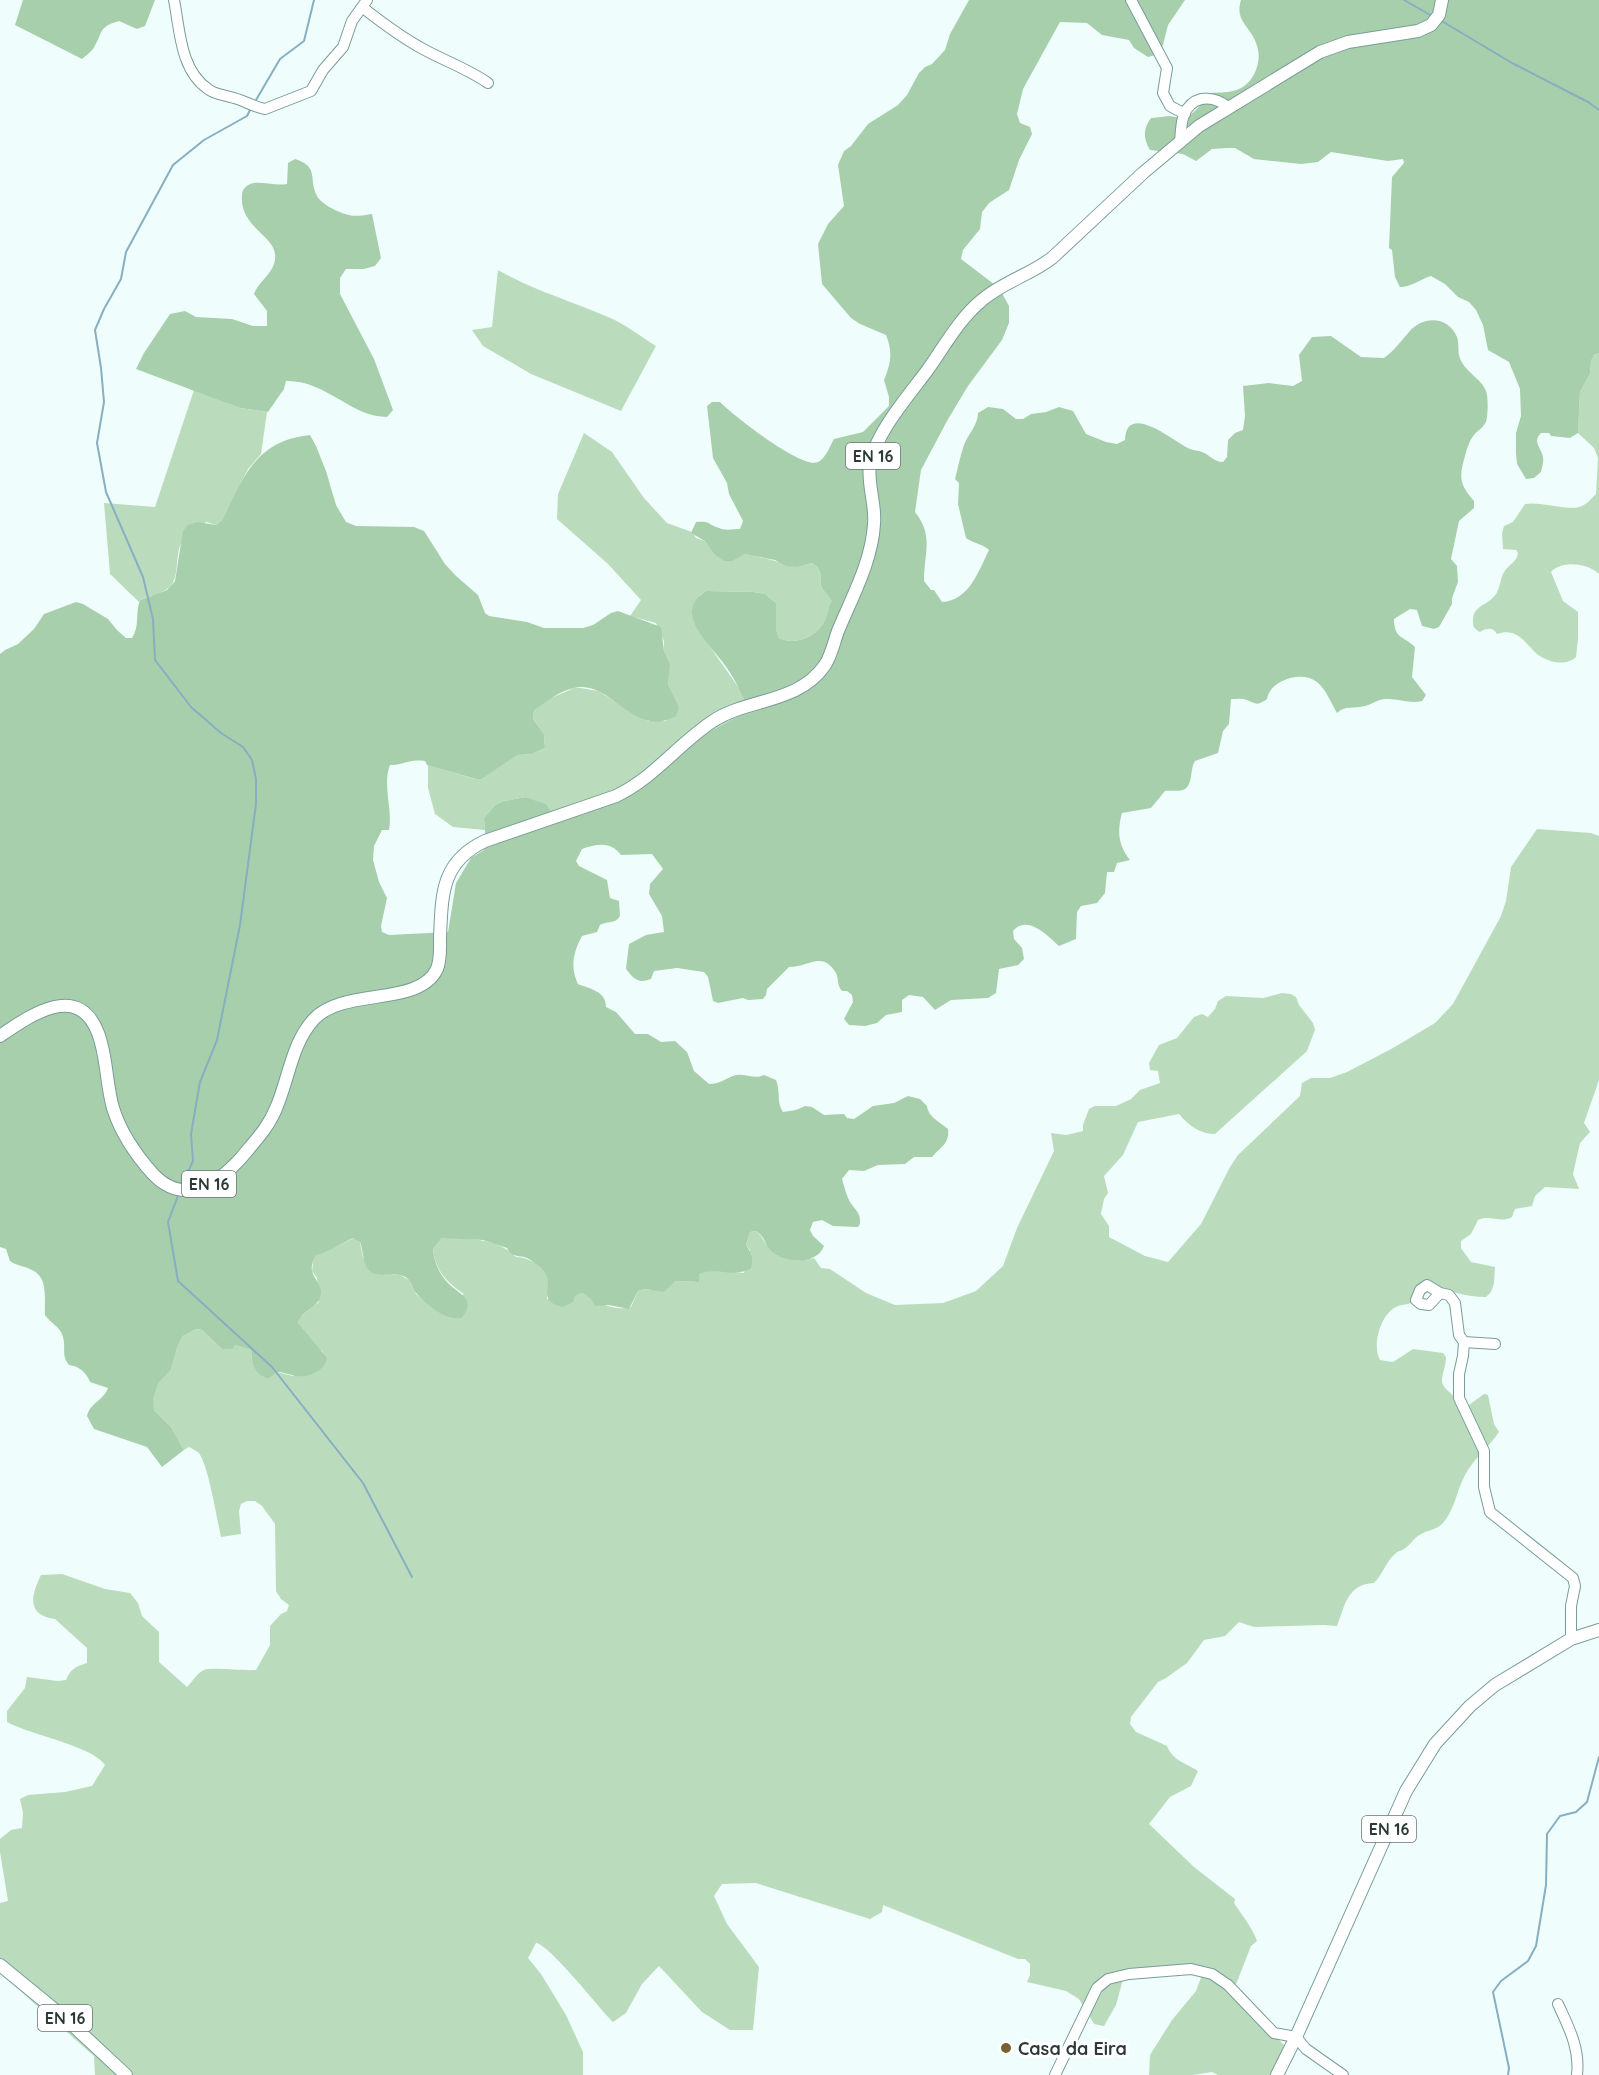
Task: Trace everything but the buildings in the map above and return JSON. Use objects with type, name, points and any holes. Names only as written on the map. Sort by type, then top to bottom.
[{"type":"main road","name":"EN 16","points":[[0,1036],[27,1017],[47,1007],[68,1006],[83,1011],[98,1033],[113,1108],[122,1131],[143,1163],[159,1180],[174,1189],[188,1192],[204,1187],[220,1178],[268,1126],[278,1106],[295,1051],[315,1019],[327,1009],[345,1001],[410,989],[423,984],[436,971],[440,958],[444,894],[452,869],[460,856],[485,842],[616,796],[634,787],[713,721],[730,712],[778,699],[805,684],[825,665],[871,549],[874,523],[870,464],[874,451],[891,422],[961,323],[982,300],[1000,287],[1040,268],[1180,141],[1228,107],[1320,52],[1348,42],[1418,31],[1431,25],[1439,15],[1442,0]]},
{"type":"main road","name":"EN 16","points":[[1277,2075],[1406,1791],[1435,1744],[1470,1706],[1495,1685],[1571,1639],[1599,1630]]},
{"type":"main road","name":"EN 16","points":[[0,1965],[66,2019],[126,2075]]},
{"type":"street","points":[[174,0],[185,56],[197,79],[208,90],[265,109],[311,91],[323,70],[343,47],[352,21],[364,3],[387,26],[423,49],[489,83]]},
{"type":"street","points":[[1131,0],[1167,68],[1163,93],[1170,106],[1185,114]]},
{"type":"street","points":[[1180,141],[1186,109],[1197,100],[1207,98],[1220,100],[1228,107]]},
{"type":"street","points":[[1440,1293],[1449,1295],[1455,1303],[1459,1335],[1464,1342],[1459,1374],[1459,1398],[1484,1451],[1484,1487],[1490,1512],[1573,1578],[1575,1586],[1571,1606],[1571,1639]]},
{"type":"street","points":[[1464,1342],[1495,1344]]},
{"type":"street","points":[[1055,2075],[1097,1988],[1108,1979],[1129,1974],[1191,1969],[1212,1974],[1228,1985],[1274,2033],[1296,2037],[1305,2049],[1343,2075]]},
{"type":"street","points":[[1558,2004],[1575,2043],[1578,2062],[1577,2075]]},
{"type":"green space","points":[[23,0],[155,0],[145,26],[137,29],[119,21],[112,23],[101,32],[93,49],[82,59],[15,25]]},
{"type":"green space","points":[[969,0],[1185,0],[1168,25],[1159,54],[1148,57],[1134,48],[1129,40],[1102,35],[1087,23],[1060,22],[1023,89],[1017,114],[1020,123],[1030,127],[1032,134],[1019,160],[1009,190],[989,203],[982,212],[980,229],[963,250],[961,259],[999,288],[1009,306],[1009,323],[1002,340],[968,386],[947,421],[921,470],[915,512],[921,521],[926,537],[924,581],[942,602],[951,600],[959,596],[972,583],[989,550],[966,538],[958,504],[959,483],[955,479],[964,445],[978,413],[988,407],[1003,409],[1016,419],[1023,419],[1031,414],[1059,407],[1073,411],[1086,434],[1117,444],[1125,440],[1127,429],[1133,424],[1142,424],[1162,432],[1190,449],[1200,451],[1223,462],[1227,457],[1228,440],[1235,433],[1243,430],[1245,416],[1243,386],[1269,383],[1293,386],[1302,381],[1299,355],[1312,337],[1331,336],[1361,357],[1384,358],[1414,327],[1434,320],[1448,325],[1453,330],[1458,339],[1461,361],[1485,389],[1488,408],[1486,422],[1471,440],[1462,470],[1463,485],[1474,501],[1474,508],[1459,521],[1451,559],[1457,566],[1458,582],[1452,604],[1439,627],[1434,629],[1422,626],[1417,610],[1410,609],[1394,619],[1398,634],[1415,647],[1412,677],[1426,695],[1422,701],[1385,699],[1365,706],[1343,709],[1337,713],[1326,692],[1317,682],[1295,677],[1280,682],[1269,692],[1267,699],[1259,703],[1244,699],[1231,699],[1229,724],[1223,731],[1218,753],[1195,761],[1188,787],[1165,791],[1151,808],[1122,813],[1119,826],[1120,838],[1123,849],[1130,860],[1117,863],[1114,872],[1107,872],[1105,893],[1097,903],[1081,906],[1077,912],[1076,939],[1059,946],[1037,928],[1019,926],[1013,931],[1014,939],[1022,948],[1024,959],[1018,965],[999,969],[996,993],[988,998],[951,1000],[935,1010],[923,997],[909,995],[902,1000],[902,1012],[886,1015],[877,1023],[865,1026],[849,1025],[844,1019],[853,1002],[852,995],[847,991],[842,991],[836,973],[826,962],[815,961],[789,967],[767,989],[763,999],[743,998],[718,1003],[713,1001],[708,977],[704,972],[677,968],[654,971],[651,979],[637,980],[626,969],[629,944],[646,935],[664,932],[662,916],[649,894],[650,884],[663,869],[652,854],[621,855],[612,847],[603,845],[582,849],[576,861],[579,866],[607,880],[610,898],[619,901],[620,916],[614,921],[600,925],[597,932],[582,936],[576,948],[574,972],[578,984],[600,994],[606,1007],[616,1012],[635,1034],[648,1034],[661,1042],[675,1041],[687,1052],[694,1071],[709,1084],[740,1075],[757,1077],[764,1075],[776,1080],[783,1112],[805,1106],[812,1107],[824,1115],[844,1114],[847,1118],[854,1119],[873,1106],[894,1103],[908,1096],[920,1099],[932,1116],[948,1129],[944,1145],[932,1157],[914,1157],[905,1164],[878,1165],[864,1171],[849,1170],[842,1179],[849,1200],[859,1215],[860,1224],[858,1227],[833,1226],[822,1220],[813,1222],[810,1230],[824,1246],[814,1257],[801,1261],[779,1257],[770,1250],[763,1237],[756,1231],[750,1232],[746,1245],[751,1256],[751,1268],[732,1273],[705,1272],[699,1274],[699,1282],[675,1281],[664,1292],[645,1289],[638,1291],[629,1309],[609,1305],[595,1306],[591,1299],[582,1293],[575,1296],[573,1302],[563,1307],[554,1304],[548,1296],[547,1276],[529,1259],[513,1255],[507,1248],[483,1240],[442,1238],[433,1249],[438,1268],[445,1280],[465,1298],[468,1306],[462,1318],[450,1317],[427,1304],[404,1276],[371,1272],[365,1262],[360,1242],[353,1238],[315,1256],[312,1264],[312,1271],[321,1294],[318,1302],[302,1316],[298,1323],[327,1358],[318,1371],[303,1376],[277,1372],[269,1379],[257,1372],[251,1350],[235,1345],[232,1349],[222,1349],[202,1330],[196,1329],[183,1336],[171,1370],[158,1383],[153,1399],[154,1410],[171,1427],[184,1450],[162,1467],[147,1447],[94,1429],[87,1416],[108,1388],[90,1382],[82,1370],[69,1365],[64,1355],[62,1334],[45,1315],[41,1278],[32,1270],[10,1261],[6,1249],[0,1247],[0,654],[18,644],[34,629],[44,614],[76,602],[108,619],[126,638],[132,638],[136,629],[140,600],[167,590],[175,581],[183,531],[188,525],[197,522],[216,525],[222,520],[245,476],[264,453],[291,439],[310,435],[326,471],[336,505],[346,522],[356,526],[414,527],[424,531],[445,564],[478,595],[485,613],[489,616],[527,622],[544,628],[583,628],[618,611],[661,627],[664,651],[670,665],[668,684],[679,708],[676,716],[661,721],[647,720],[635,715],[600,692],[588,688],[568,689],[534,711],[533,719],[544,734],[545,748],[532,754],[518,755],[482,779],[427,765],[425,761],[390,765],[387,781],[389,830],[382,830],[374,846],[373,860],[379,882],[387,898],[381,926],[382,932],[389,935],[448,932],[456,883],[471,858],[484,850],[486,845],[484,818],[495,805],[526,797],[546,804],[555,819],[567,820],[630,796],[689,743],[740,715],[746,706],[737,685],[701,636],[693,620],[693,607],[700,595],[706,591],[765,594],[776,603],[776,629],[779,638],[785,640],[798,640],[811,635],[825,620],[832,601],[821,586],[819,570],[812,563],[798,567],[786,566],[775,560],[745,554],[732,561],[724,561],[713,553],[705,541],[691,533],[696,522],[707,522],[715,527],[729,530],[740,529],[743,521],[729,494],[727,483],[713,458],[707,406],[712,402],[720,402],[783,450],[798,458],[818,462],[826,455],[834,439],[863,432],[889,406],[884,380],[890,358],[890,347],[886,335],[851,318],[822,284],[818,244],[828,224],[844,206],[838,165],[844,151],[851,146],[868,124],[898,105],[907,95],[919,73],[932,64],[945,50],[950,34]]},
{"type":"green space","points":[[1241,0],[1599,0],[1599,353],[1594,355],[1591,361],[1590,374],[1580,392],[1578,433],[1570,438],[1551,436],[1549,433],[1541,433],[1538,436],[1537,442],[1543,463],[1541,472],[1534,478],[1526,479],[1517,464],[1516,433],[1521,416],[1520,389],[1509,362],[1488,350],[1483,325],[1476,310],[1469,302],[1458,297],[1445,284],[1431,276],[1404,287],[1400,287],[1395,277],[1392,250],[1389,248],[1392,177],[1404,163],[1403,159],[1388,161],[1331,152],[1318,162],[1301,164],[1254,159],[1235,148],[1227,148],[1212,149],[1196,161],[1183,154],[1150,150],[1145,134],[1146,126],[1151,118],[1170,116],[1186,119],[1210,93],[1240,89],[1251,80],[1257,67],[1258,53],[1255,39],[1240,14]]},
{"type":"green space","points":[[295,159],[303,162],[311,170],[314,190],[326,205],[352,216],[372,214],[381,258],[375,266],[364,269],[346,269],[340,278],[340,294],[374,359],[393,410],[387,417],[362,411],[314,386],[286,381],[284,389],[268,412],[240,408],[136,369],[170,314],[185,311],[196,317],[232,319],[253,326],[267,326],[267,311],[254,294],[271,271],[275,254],[269,241],[246,215],[242,206],[242,193],[247,186],[254,183],[287,184],[288,163]]},
{"type":"green space","points":[[498,270],[614,320],[656,346],[621,411],[531,374],[483,346],[472,330],[492,327]]},
{"type":"green space","points":[[1599,353],[1599,574],[1588,567],[1575,564],[1556,568],[1551,572],[1563,601],[1578,612],[1576,657],[1562,663],[1541,657],[1515,634],[1504,632],[1497,634],[1490,629],[1480,632],[1474,627],[1473,616],[1496,594],[1504,572],[1517,556],[1516,550],[1503,549],[1502,533],[1504,526],[1513,522],[1525,504],[1577,508],[1586,504],[1596,494],[1598,458],[1594,448],[1578,433],[1580,392],[1590,374],[1591,361],[1594,355]]},
{"type":"green space","points":[[194,390],[240,408],[267,412],[261,454],[248,469],[222,520],[216,525],[206,522],[185,537],[178,552],[172,585],[139,602],[110,574],[104,503],[155,507]]},
{"type":"green space","points":[[584,433],[612,452],[644,498],[667,523],[692,532],[696,538],[705,541],[713,553],[739,557],[745,554],[752,555],[798,567],[812,563],[819,570],[823,590],[833,601],[825,620],[817,631],[805,638],[792,641],[779,638],[776,629],[776,603],[765,594],[706,591],[700,595],[692,614],[701,634],[741,691],[746,706],[740,715],[689,743],[630,796],[567,820],[555,819],[545,804],[526,797],[495,805],[484,818],[485,830],[453,827],[435,814],[428,788],[428,765],[482,779],[518,755],[532,754],[545,748],[544,734],[533,719],[534,711],[549,699],[574,688],[598,691],[648,721],[666,721],[674,698],[668,684],[669,665],[664,651],[664,641],[656,623],[630,616],[641,600],[608,564],[557,519],[558,494]]},
{"type":"green space","points":[[1537,829],[1591,833],[1599,836],[1599,1080],[1584,1123],[1590,1132],[1580,1143],[1573,1174],[1579,1189],[1545,1187],[1535,1196],[1532,1206],[1515,1209],[1512,1217],[1508,1219],[1482,1218],[1478,1220],[1471,1234],[1461,1241],[1461,1248],[1471,1262],[1495,1267],[1491,1292],[1486,1297],[1471,1296],[1429,1283],[1413,1302],[1396,1307],[1389,1312],[1381,1325],[1377,1340],[1380,1360],[1393,1362],[1413,1349],[1443,1353],[1446,1357],[1442,1381],[1445,1387],[1469,1405],[1484,1394],[1488,1395],[1494,1424],[1499,1432],[1469,1469],[1450,1513],[1442,1524],[1418,1536],[1396,1553],[1374,1583],[1358,1587],[1348,1597],[1337,1626],[1254,1627],[1239,1622],[1225,1636],[1204,1640],[1187,1663],[1158,1682],[1131,1717],[1130,1724],[1136,1732],[1167,1746],[1176,1758],[1198,1771],[1191,1786],[1170,1797],[1149,1824],[1194,1867],[1235,1899],[1234,1903],[1252,1930],[1257,1941],[1251,1946],[1233,1992],[1284,2045],[1276,2073],[1218,2075],[1212,2072],[1193,2075],[1149,2075],[1150,2055],[1172,2020],[1196,1991],[1202,1975],[1191,1966],[1125,1972],[1116,2005],[1104,2026],[1094,2024],[1079,1999],[1066,1991],[1027,1982],[1030,1975],[1030,1964],[1025,1959],[1018,1959],[883,1905],[882,1912],[870,1919],[756,1883],[722,1884],[714,1896],[727,1924],[759,1967],[753,2030],[730,2030],[702,2012],[659,1966],[642,1984],[626,2013],[613,2022],[563,1965],[543,1946],[536,1943],[528,1958],[541,1974],[566,2015],[583,2052],[583,2075],[95,2075],[94,2056],[0,1973],[0,1903],[8,1901],[0,1839],[11,1830],[22,1828],[23,1813],[20,1799],[28,1795],[65,1792],[92,1786],[105,1765],[98,1758],[75,1746],[7,1722],[7,1711],[25,1688],[27,1677],[66,1680],[74,1668],[87,1663],[87,1648],[55,1619],[45,1617],[35,1608],[33,1603],[35,1589],[41,1575],[62,1574],[105,1589],[130,1593],[138,1603],[142,1616],[159,1632],[159,1662],[187,1687],[204,1670],[256,1670],[270,1645],[270,1626],[287,1611],[289,1605],[276,1591],[275,1524],[262,1506],[255,1501],[247,1501],[241,1504],[239,1511],[241,1534],[221,1537],[209,1479],[202,1458],[198,1452],[189,1447],[184,1450],[171,1427],[154,1410],[152,1399],[157,1383],[171,1370],[183,1336],[196,1329],[202,1330],[222,1349],[235,1345],[251,1350],[255,1368],[264,1377],[269,1379],[277,1372],[293,1376],[323,1352],[316,1347],[298,1323],[299,1318],[319,1302],[317,1278],[312,1271],[314,1256],[354,1238],[360,1242],[363,1258],[380,1273],[400,1275],[409,1280],[416,1294],[434,1309],[464,1294],[447,1280],[436,1263],[433,1249],[442,1238],[482,1240],[500,1246],[516,1257],[535,1263],[548,1278],[547,1299],[582,1293],[606,1305],[625,1308],[631,1307],[638,1291],[651,1290],[675,1281],[698,1282],[699,1274],[705,1270],[744,1273],[750,1250],[746,1245],[750,1232],[756,1231],[777,1256],[789,1260],[814,1258],[821,1268],[830,1269],[866,1293],[895,1305],[943,1303],[976,1291],[1003,1266],[1017,1228],[1054,1151],[1051,1133],[1066,1135],[1083,1131],[1089,1109],[1095,1106],[1116,1106],[1131,1099],[1140,1090],[1160,1083],[1158,1071],[1150,1070],[1149,1063],[1159,1045],[1177,1038],[1194,1017],[1202,1014],[1208,1017],[1218,1001],[1226,996],[1263,998],[1282,993],[1291,994],[1296,997],[1315,1030],[1307,1051],[1215,1134],[1204,1133],[1195,1128],[1179,1114],[1138,1122],[1123,1155],[1104,1176],[1108,1193],[1104,1199],[1101,1214],[1109,1226],[1109,1237],[1145,1256],[1168,1262],[1201,1224],[1238,1155],[1300,1096],[1302,1083],[1311,1078],[1330,1078],[1347,1072],[1393,1048],[1435,1023],[1453,1004],[1501,916],[1506,901],[1511,867]]},
{"type":"waterway","points":[[256,100],[280,59],[304,41],[314,0]]},
{"type":"waterway","points":[[1404,0],[1432,16]]},
{"type":"waterway","points":[[1440,20],[1512,63],[1588,102],[1599,110]]},
{"type":"waterway","points":[[182,1185],[193,1161],[191,1134],[200,1082],[217,1040],[240,925],[256,804],[256,779],[252,760],[243,747],[221,733],[191,707],[155,660],[153,619],[143,577],[106,492],[97,443],[104,402],[95,330],[121,279],[126,252],[173,165],[204,140],[247,116],[250,110]]},
{"type":"waterway","points":[[179,1193],[168,1222],[178,1281],[272,1367],[363,1483],[412,1577]]},
{"type":"waterway","points":[[1508,2075],[1509,2068],[1493,1992],[1501,1981],[1528,1961],[1536,1946],[1546,1885],[1547,1834],[1560,1816],[1576,1812],[1587,1802],[1599,1757]]},
{"type":"place","name":"Casa da Eira","points":[[1006,2048]]}]
